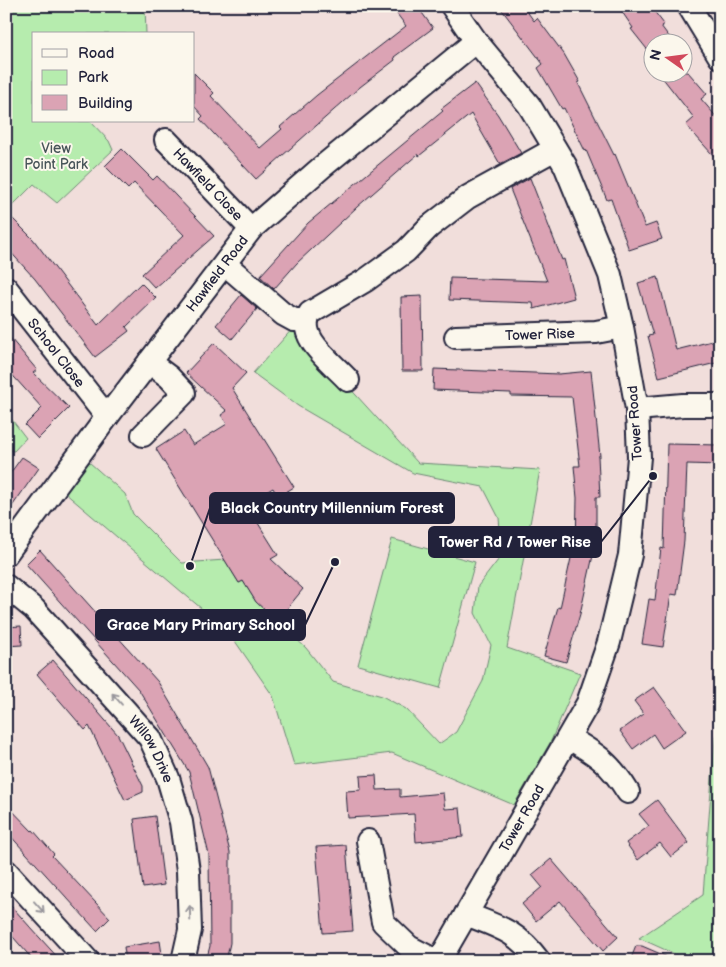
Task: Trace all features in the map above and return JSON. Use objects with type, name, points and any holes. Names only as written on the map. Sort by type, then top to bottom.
[{"type":"street","name":"Tower Road","points":[[437,961],[588,703],[609,642],[630,555],[638,457],[636,409],[622,326],[610,275],[565,165],[529,105],[476,41],[452,6]]},
{"type":"street","points":[[688,6],[720,57]]},
{"type":"street","name":"Hawfield Road","points":[[6,554],[107,417],[251,229],[322,167],[476,41]]},
{"type":"street","name":"Hawfield Close","points":[[166,140],[251,229]]},
{"type":"street","points":[[348,380],[312,341],[305,330],[305,320],[310,313],[366,280],[406,251],[429,228],[468,197],[555,149]]},
{"type":"street","points":[[225,264],[283,314],[294,320],[305,320]]},
{"type":"street","name":"School Close","points":[[6,288],[107,417]]},
{"type":"street","name":"Tower Rise","points":[[456,337],[596,332],[622,326]]},
{"type":"street","points":[[142,435],[184,393],[169,377],[149,362]]},
{"type":"street","points":[[636,409],[682,405],[720,405]]},
{"type":"street","name":"Willow Drive","points":[[6,586],[34,608],[150,738],[168,778],[178,813],[187,863],[190,930],[183,961]]},
{"type":"street","points":[[568,738],[600,756],[616,772],[628,792]]},
{"type":"street","points":[[368,842],[383,922],[409,946],[437,961]]},
{"type":"street","points":[[6,871],[88,961]]},
{"type":"street","points":[[466,914],[510,932],[527,945],[539,961]]},
{"type":"green space","name":"View Point Park","points":[[6,6],[145,6],[146,32],[32,32],[32,122],[91,122],[109,141],[113,150],[57,203],[34,184],[6,212]]},
{"type":"green space","points":[[294,327],[418,463],[540,470],[507,648],[580,673],[551,741],[514,805],[392,753],[294,765],[273,696],[228,631],[65,493],[89,462],[125,494],[133,514],[182,563],[225,560],[239,583],[243,581],[256,602],[306,648],[333,682],[382,696],[406,709],[439,744],[456,732],[483,681],[491,645],[475,613],[478,586],[502,555],[499,518],[483,487],[413,473],[298,406],[253,373]]},
{"type":"green space","points":[[6,412],[26,438],[14,451],[6,450]]},
{"type":"green space","points":[[392,539],[475,562],[440,688],[358,665]]},
{"type":"green space","points":[[720,729],[720,961],[690,961],[639,938],[703,895],[715,739]]},
{"type":"building","points":[[391,6],[417,6],[433,28],[394,57],[395,60],[360,87],[256,179],[200,119],[203,116],[195,107],[195,74],[214,93],[211,96],[260,148],[282,129],[280,127],[317,95],[406,26]]},
{"type":"building","points":[[499,6],[523,6],[534,21],[537,18],[564,54],[580,82],[578,83],[615,154],[645,227],[656,223],[662,239],[629,250],[611,199],[607,200],[586,150],[564,108],[562,109],[538,68],[543,64]]},
{"type":"building","points":[[618,6],[650,6],[664,24],[661,26],[666,32],[644,32],[644,45],[631,29],[633,28]]},
{"type":"building","points":[[694,79],[707,94],[701,99],[720,121],[720,163],[686,125],[694,118],[666,82],[694,82]]},
{"type":"building","points":[[475,83],[498,115],[521,153],[500,164],[471,114],[419,156],[418,154],[357,207],[297,263],[274,289],[260,276],[308,223],[443,111],[441,109]]},
{"type":"building","points":[[122,149],[153,180],[157,176],[214,236],[155,288],[142,274],[184,235],[134,183],[128,189],[105,166]]},
{"type":"building","points":[[530,178],[562,260],[564,259],[574,298],[534,309],[533,303],[449,300],[450,278],[547,281],[510,189]]},
{"type":"building","points":[[6,212],[33,239],[98,325],[141,283],[156,298],[126,327],[129,331],[95,357],[35,279],[6,247]]},
{"type":"building","points":[[658,277],[676,350],[720,339],[720,362],[659,377],[648,336],[653,335],[638,283]]},
{"type":"building","points":[[241,295],[257,309],[232,339],[216,325]]},
{"type":"building","points":[[422,296],[423,371],[402,371],[401,297]]},
{"type":"building","points":[[6,333],[37,370],[33,373],[69,408],[38,439],[25,425],[42,408],[6,368]]},
{"type":"building","points":[[214,343],[246,373],[232,388],[294,487],[278,497],[273,488],[246,504],[278,555],[271,559],[303,589],[277,621],[256,602],[243,581],[239,583],[156,449],[184,431],[193,445],[227,424],[221,415],[227,411],[186,373]]},
{"type":"building","points":[[434,369],[559,374],[591,371],[600,456],[598,456],[600,497],[596,497],[596,542],[580,614],[566,662],[544,656],[558,607],[560,608],[573,549],[576,550],[577,498],[574,466],[580,466],[572,397],[511,396],[511,393],[433,390]]},
{"type":"building","points":[[667,444],[720,445],[720,465],[687,464],[684,541],[677,595],[671,594],[663,647],[642,644],[649,599],[655,600],[661,548],[664,549]]},
{"type":"building","points":[[22,457],[39,468],[6,515],[6,479]]},
{"type":"building","points":[[40,550],[158,682],[208,767],[230,852],[230,943],[226,961],[206,961],[210,946],[209,855],[189,772],[139,690],[26,564]]},
{"type":"building","points":[[21,626],[22,645],[6,646],[6,627]]},
{"type":"building","points":[[53,660],[118,735],[143,786],[143,792],[125,800],[89,726],[85,730],[37,674]]},
{"type":"building","points":[[654,687],[686,731],[662,748],[653,734],[633,749],[620,731],[644,714],[634,701]]},
{"type":"building","points":[[376,775],[377,790],[400,789],[400,797],[443,793],[445,809],[460,808],[463,837],[416,842],[414,814],[348,818],[346,791],[361,790],[360,776]]},
{"type":"building","points":[[657,800],[689,843],[671,857],[660,843],[638,860],[626,843],[649,826],[639,814]]},
{"type":"building","points":[[6,804],[33,830],[54,854],[52,856],[110,918],[97,931],[6,831]]},
{"type":"building","points":[[155,816],[164,885],[143,888],[134,819]]},
{"type":"building","points":[[346,845],[353,931],[323,933],[316,847]]},
{"type":"building","points":[[551,859],[618,937],[603,951],[560,901],[536,921],[522,904],[542,887],[532,875]]},
{"type":"building","points":[[6,900],[61,961],[34,961],[6,929]]},
{"type":"building","points":[[160,941],[163,961],[126,961],[124,947]]},
{"type":"building","points":[[636,946],[642,946],[677,961],[630,961]]},
{"type":"place","name":"Tower Rd / Tower Rise","points":[[653,476]]},
{"type":"place","name":"Grace Mary Primary School","points":[[335,562]]},
{"type":"place","name":"Black Country Millennium Forest","points":[[190,566]]}]
